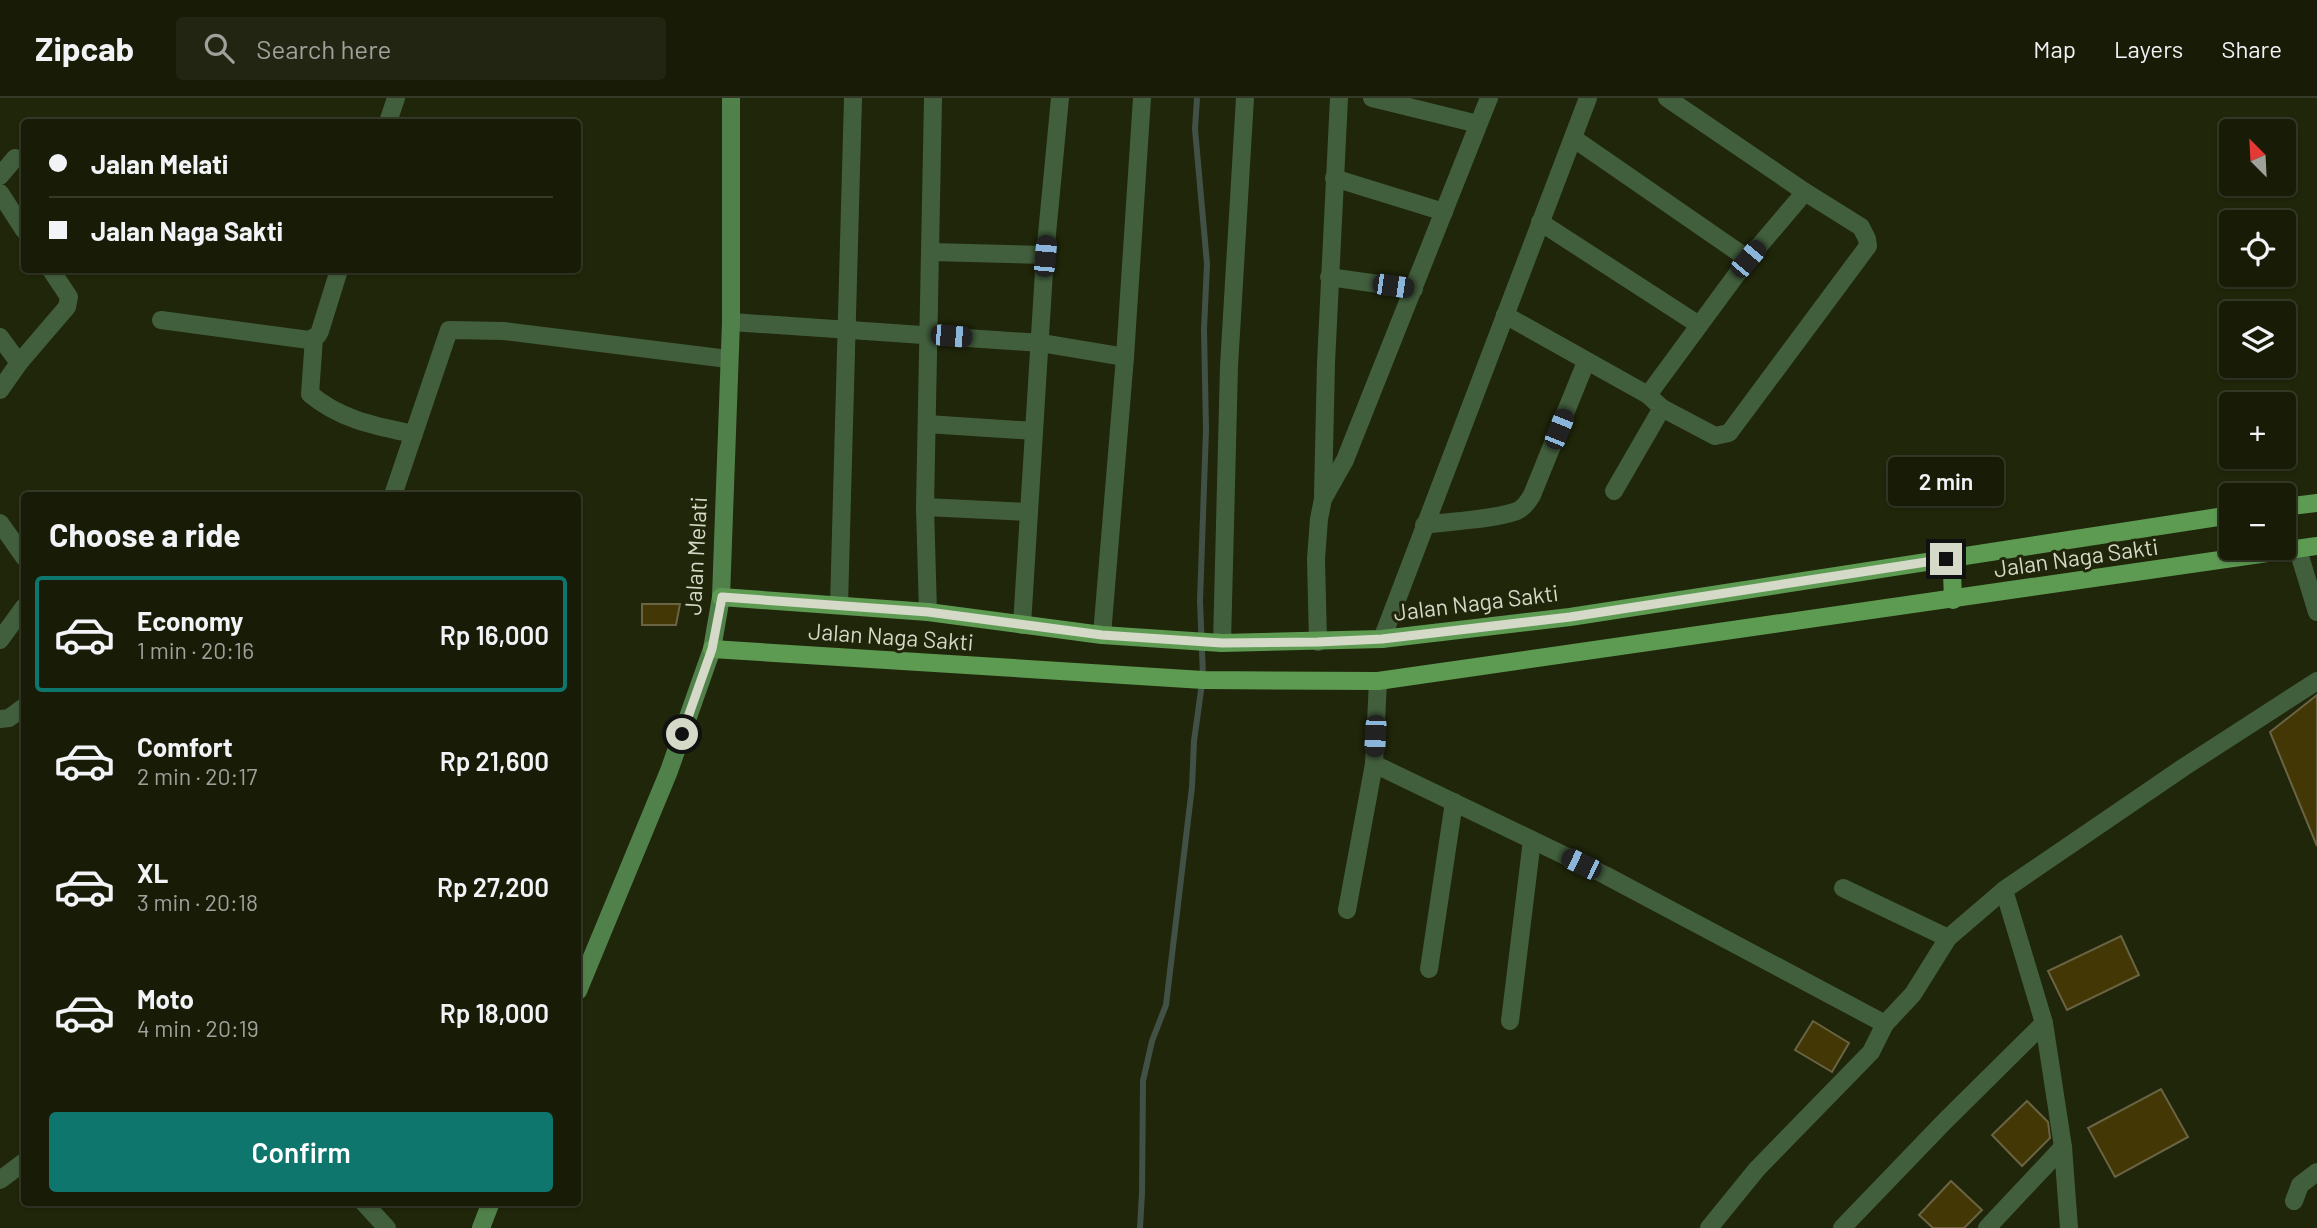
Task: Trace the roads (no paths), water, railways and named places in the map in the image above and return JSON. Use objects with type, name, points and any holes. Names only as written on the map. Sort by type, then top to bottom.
[{"type":"main road","name":"Jalan Melati","points":[[581,984],[668,771],[712,649],[722,597],[730,322],[731,98]]},
{"type":"main road","points":[[2296,506],[2317,503]]},
{"type":"main road","name":"Jalan Naga Sakti","points":[[722,597],[928,612],[1102,635],[1222,643],[1382,639],[1570,617],[2219,517]]},
{"type":"main road","name":"Jalan Naga Sakti","points":[[712,649],[1203,680],[1378,681],[2317,546]]},
{"type":"main road","points":[[1946,559],[1952,572],[1953,600]]},
{"type":"main road","points":[[487,1226],[490,1206]]},
{"type":"street","points":[[389,119],[396,98]]},
{"type":"street","points":[[839,605],[853,98]]},
{"type":"street","points":[[928,612],[925,507],[933,98]]},
{"type":"street","points":[[1022,625],[1045,256],[1060,98]]},
{"type":"street","points":[[1102,635],[1125,357],[1142,98]]},
{"type":"street","points":[[1222,643],[1228,366],[1245,98]]},
{"type":"street","points":[[1318,642],[1316,559],[1323,499],[1329,277],[1339,98]]},
{"type":"street","points":[[1371,98],[1478,124]]},
{"type":"street","points":[[1323,499],[1345,460],[1489,98]]},
{"type":"street","points":[[1382,639],[1588,98]]},
{"type":"street","points":[[1505,315],[1648,395],[1662,408],[1715,436],[1729,433],[1868,246],[1867,239],[1861,227],[1667,98]]},
{"type":"street","points":[[1573,138],[1748,259]]},
{"type":"street","points":[[0,176],[15,159]]},
{"type":"street","points":[[1334,178],[1444,212]]},
{"type":"street","points":[[1648,395],[1748,259],[1805,192]]},
{"type":"street","points":[[0,193],[21,225]]},
{"type":"street","points":[[1540,222],[1699,325]]},
{"type":"street","points":[[931,252],[1045,256]]},
{"type":"street","points":[[0,390],[69,302],[69,297],[53,273]]},
{"type":"street","points":[[161,320],[309,340],[320,331],[338,273]]},
{"type":"street","points":[[1329,277],[1414,289]]},
{"type":"street","points":[[730,322],[1041,343],[1125,357]]},
{"type":"street","points":[[394,492],[449,330],[504,331],[728,359]]},
{"type":"street","points":[[0,338],[19,363]]},
{"type":"street","points":[[314,338],[310,394],[324,406],[356,422],[414,434]]},
{"type":"street","points":[[1424,524],[1481,518],[1517,511],[1524,507],[1532,495],[1586,362]]},
{"type":"street","points":[[1614,491],[1662,408]]},
{"type":"street","points":[[927,424],[1034,431]]},
{"type":"street","points":[[925,507],[1028,512]]},
{"type":"street","points":[[0,523],[21,553]]},
{"type":"street","points":[[2298,550],[2317,612]]},
{"type":"street","points":[[0,640],[21,611]]},
{"type":"street","points":[[1347,910],[1374,764],[1378,681]]},
{"type":"street","points":[[1709,1228],[1757,1169],[1871,1052],[1885,1024],[1913,994],[1948,938],[2004,890],[2184,767],[2317,681]]},
{"type":"street","points":[[0,719],[9,718],[21,709]]},
{"type":"street","points":[[1374,764],[1605,875],[1885,1024]]},
{"type":"street","points":[[1429,969],[1454,802]]},
{"type":"street","points":[[1510,1021],[1532,840]]},
{"type":"street","points":[[1843,888],[1948,938]]},
{"type":"street","points":[[2004,890],[2044,1023],[2063,1147],[2070,1228]]},
{"type":"street","points":[[1842,1228],[2044,1023]]},
{"type":"street","points":[[1987,1228],[2063,1147]]},
{"type":"street","points":[[0,1180],[21,1165]]},
{"type":"street","points":[[2294,1201],[2300,1185],[2317,1172]]},
{"type":"street","points":[[367,1206],[387,1228]]},
{"type":"waterway","points":[[1140,1228],[1143,1081],[1152,1041],[1166,1005],[1203,676],[1200,601],[1206,430],[1204,329],[1207,264],[1195,129],[1197,98]]}]
